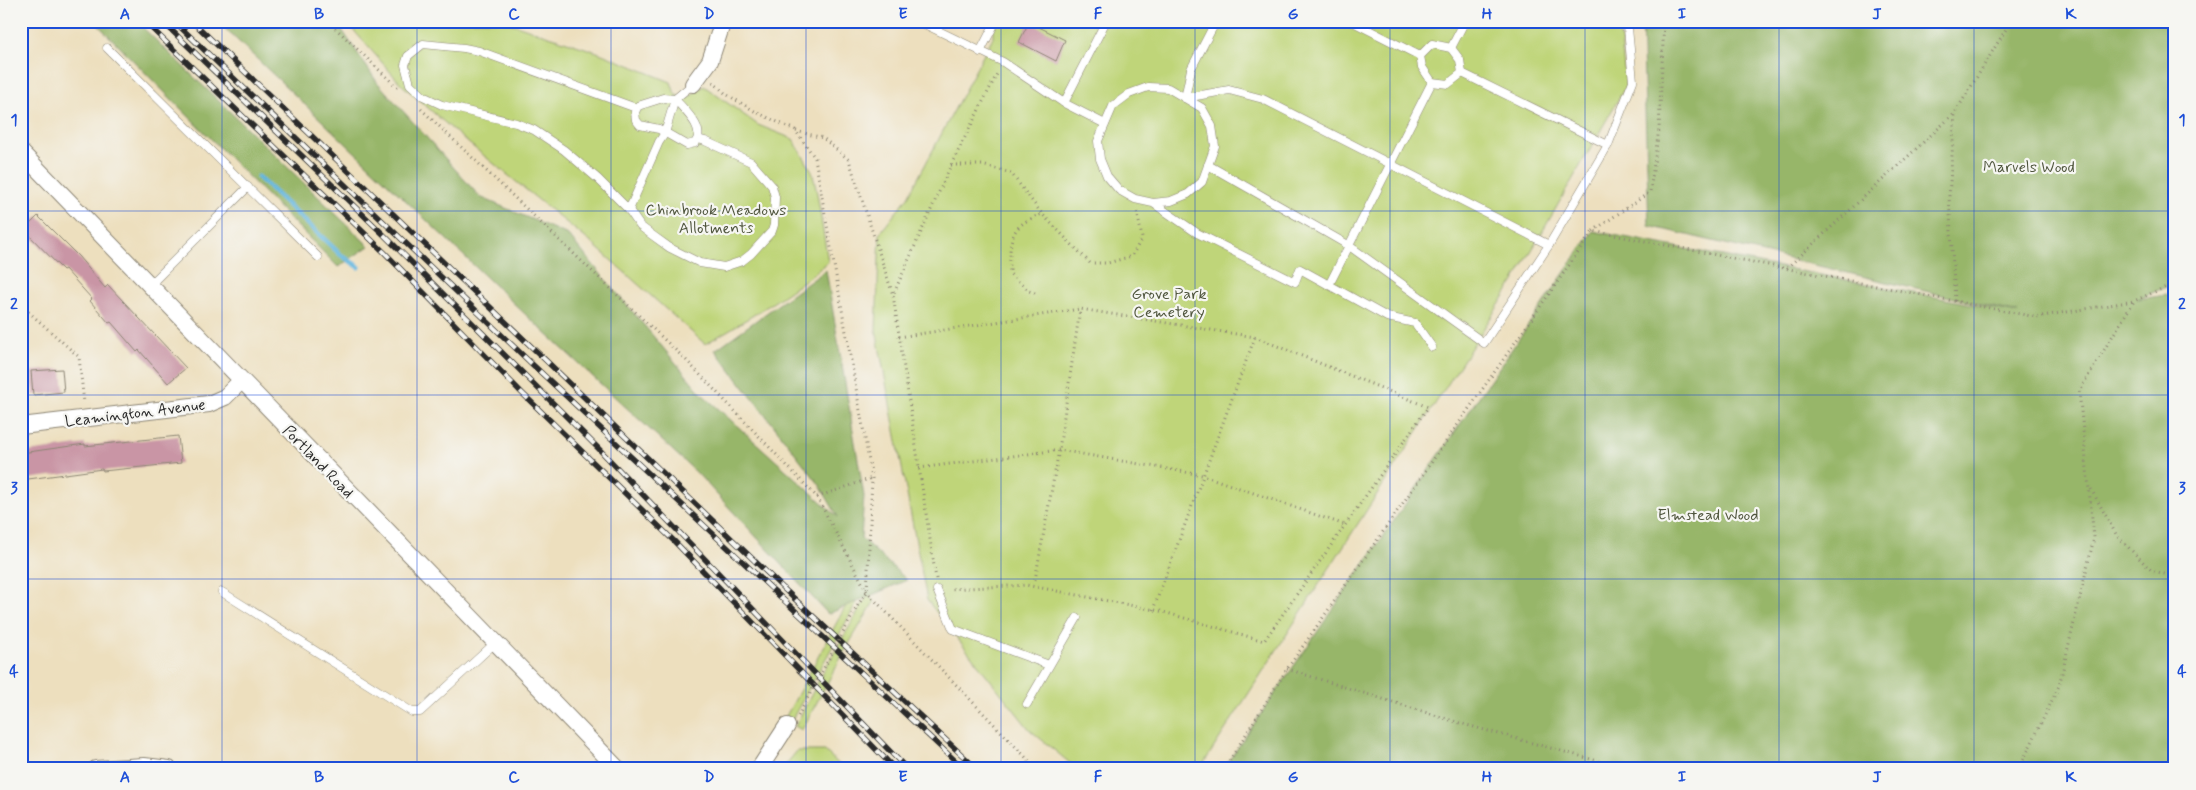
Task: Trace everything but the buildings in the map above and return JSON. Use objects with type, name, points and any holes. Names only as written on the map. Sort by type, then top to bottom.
[{"type":"street","points":[[697,78],[710,61],[723,21]]},
{"type":"street","name":"Portland Road","points":[[21,152],[618,769]]},
{"type":"street","name":"Leamington Avenue","points":[[21,426],[209,404],[225,397],[241,381]]},
{"type":"street","points":[[759,769],[793,721]]},
{"type":"street","points":[[96,769],[144,766],[169,769]]},
{"type":"lane","points":[[918,21],[1003,62],[1064,103],[1105,124]]},
{"type":"lane","points":[[980,52],[996,21]]},
{"type":"lane","points":[[1064,103],[1106,21]]},
{"type":"lane","points":[[1185,98],[1191,69],[1214,24],[1202,21]]},
{"type":"lane","points":[[1351,21],[1420,56]]},
{"type":"lane","points":[[1451,48],[1465,21]]},
{"type":"lane","points":[[1208,165],[1348,245],[1484,343],[1549,245],[1608,146],[1633,81],[1628,25],[1612,21]]},
{"type":"lane","points":[[636,108],[635,116],[640,125],[665,133],[686,146],[695,144],[698,140],[697,127],[691,116],[675,99],[663,98],[636,108],[464,48],[424,44],[419,46],[406,60],[410,84],[423,96],[442,105],[516,123],[534,130],[564,150],[598,179],[628,210],[640,226],[670,248],[700,263],[724,267],[742,261],[772,231],[775,197],[772,186],[750,162],[705,141],[698,140]]},
{"type":"lane","points":[[1420,56],[1432,44],[1451,48],[1460,60],[1462,73]]},
{"type":"lane","points":[[107,48],[318,257]]},
{"type":"lane","points":[[1420,56],[1422,67],[1432,82],[1448,84],[1462,73]]},
{"type":"lane","points":[[1462,73],[1608,146]]},
{"type":"lane","points":[[628,210],[658,142],[665,133],[675,99],[697,78]]},
{"type":"lane","points":[[1329,285],[1432,82]]},
{"type":"lane","points":[[1148,87],[1168,88],[1202,108],[1212,126],[1215,146],[1202,182],[1188,194],[1171,201],[1153,203],[1135,199],[1119,190],[1107,176],[1100,159],[1098,141],[1105,124],[1113,106],[1129,94],[1148,87]]},
{"type":"lane","points":[[1185,98],[1229,90],[1262,99],[1549,245]]},
{"type":"lane","points":[[150,285],[248,187]]},
{"type":"lane","points":[[1153,203],[1196,233],[1295,282],[1300,269],[1387,317],[1415,323],[1432,347]]},
{"type":"lane","points":[[937,590],[954,629],[1049,665]]},
{"type":"lane","points":[[222,592],[412,712],[420,712],[496,642]]},
{"type":"lane","points":[[1027,704],[1077,618]]},
{"type":"path","points":[[328,21],[400,89]]},
{"type":"path","points":[[1224,769],[1287,669],[1593,231],[1650,192],[1659,129],[1664,21]]},
{"type":"path","points":[[1787,269],[1956,113],[2011,21]]},
{"type":"path","points":[[893,295],[951,165],[1003,62]]},
{"type":"path","points":[[697,78],[748,107],[795,130],[823,138],[849,160],[893,295],[937,590],[1026,585],[1153,610],[1264,641],[1428,407],[1255,337],[1080,309],[900,337]]},
{"type":"path","points":[[414,102],[686,360],[817,497],[867,592],[1037,769]]},
{"type":"path","points":[[1955,301],[1949,197],[1956,113]]},
{"type":"path","points":[[793,721],[867,592],[872,478],[815,158],[795,130]]},
{"type":"path","points":[[951,165],[982,165],[1011,173],[1042,214],[1090,263],[1108,263],[1132,256],[1142,238],[1135,199]]},
{"type":"path","points":[[1035,294],[1028,291],[1010,274],[1010,248],[1014,230],[1026,220],[1042,214]]},
{"type":"path","points":[[1593,231],[2036,317],[2134,301],[2175,283]]},
{"type":"path","points":[[2019,769],[2058,686],[2094,538],[2090,486],[2078,391],[2134,301]]},
{"type":"path","points":[[21,305],[79,356],[86,418]]},
{"type":"path","points":[[1035,580],[1080,309]]},
{"type":"path","points":[[1153,610],[1255,337]]},
{"type":"path","points":[[919,468],[1058,450],[1202,475],[1345,525]]},
{"type":"path","points":[[817,497],[872,478]]},
{"type":"path","points":[[2090,486],[2116,536],[2151,570],[2175,577]]},
{"type":"path","points":[[1287,669],[1463,724],[1627,769]]},
{"type":"green space","points":[[94,21],[136,21],[369,246],[338,267]]},
{"type":"green space","points":[[217,21],[340,21],[340,27],[377,82],[480,197],[568,235],[702,394],[838,517],[819,484],[715,350],[826,270],[864,496],[861,538],[907,580],[828,614],[696,472],[526,315]]},
{"type":"green space","name":"Chinbrook Meadows Allotments","points":[[352,21],[504,21],[597,52],[671,82],[675,94],[684,100],[704,86],[758,125],[793,139],[812,171],[828,262],[814,274],[753,316],[705,344],[594,245],[461,137],[401,84],[349,25]]},
{"type":"green space","name":"Grove Park Cemetery","points":[[993,21],[1619,21],[1626,86],[1513,283],[1200,769],[1077,769],[1030,730],[927,600],[876,330],[880,233],[908,197],[993,37]]},
{"type":"green space","name":"Elmstead Wood","points":[[1642,21],[2170,21],[2175,52],[2175,283],[2138,299],[2175,294],[2175,769],[1223,769],[1593,231],[2018,313],[1649,226]]},
{"type":"green space","points":[[864,590],[790,723],[785,718],[851,596]]},
{"type":"green space","points":[[868,595],[874,602],[844,652],[802,730],[795,726],[828,663]]},
{"type":"green space","points":[[797,751],[825,751],[844,769],[782,769]]},
{"type":"waterway","points":[[258,177],[341,255],[359,267]]},
{"type":"railway","points":[[144,21],[384,252],[522,393],[674,541],[895,769]]},
{"type":"railway","points":[[162,21],[381,232],[598,448],[907,769]]},
{"type":"railway","points":[[174,21],[533,365],[964,769]]},
{"type":"railway","points":[[192,21],[783,588],[977,769]]},
{"type":"park label","name":"Marvels Wood","points":[[2029,166]]}]
